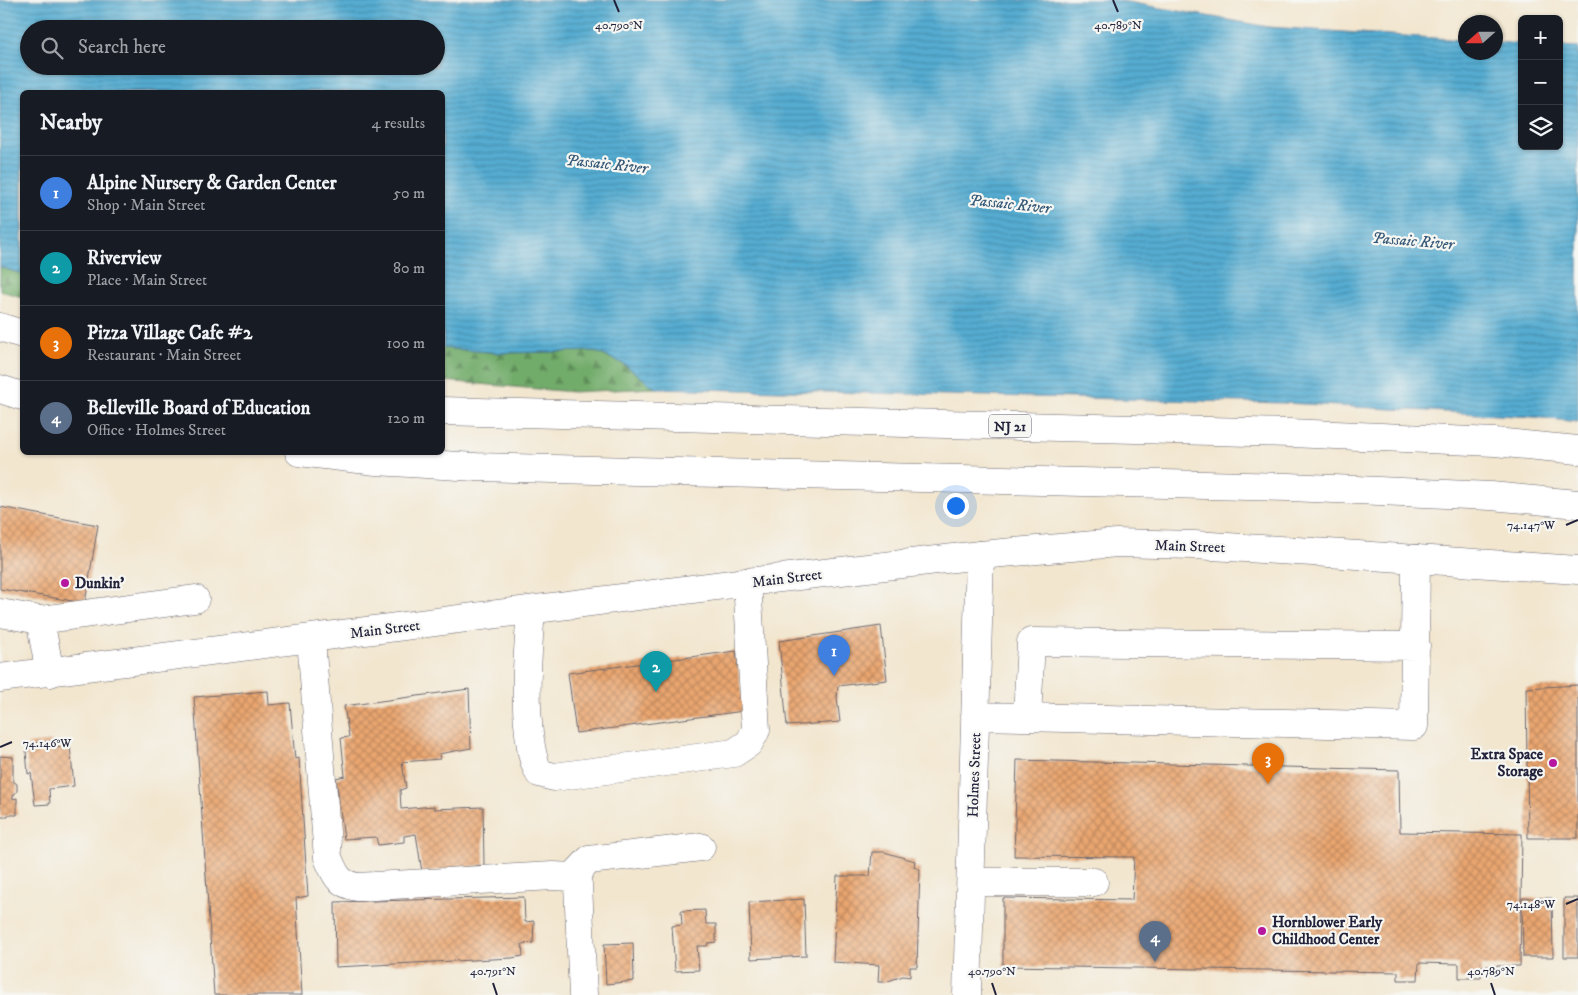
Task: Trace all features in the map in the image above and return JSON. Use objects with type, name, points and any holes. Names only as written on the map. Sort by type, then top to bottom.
[{"type":"main road","points":[[0,327],[20,333]]},
{"type":"main road","points":[[0,389],[20,395]]},
{"type":"main road","name":"NJ 21","points":[[445,411],[1290,433],[1495,442],[1578,450]]},
{"type":"main road","points":[[325,455],[376,461],[476,467],[1289,487],[1491,496],[1578,504]]},
{"type":"main road","name":"Main Street","points":[[0,678],[747,582],[980,555],[1117,543],[1224,547],[1578,570]]},
{"type":"main road","name":"Holmes Street","points":[[967,995],[980,555]]},
{"type":"main road","points":[[976,716],[1414,726],[1416,559]]},
{"type":"main road","points":[[531,610],[526,711],[533,761],[539,773],[554,777],[734,753],[749,744],[756,730],[747,582]]},
{"type":"main road","points":[[0,613],[40,620],[196,599]]},
{"type":"main road","points":[[40,620],[50,673]]},
{"type":"main road","points":[[311,639],[328,858],[338,879],[348,885],[357,887],[553,876],[574,877],[590,860],[701,847]]},
{"type":"main road","points":[[1027,717],[1031,642],[1416,646]]},
{"type":"main road","points":[[574,877],[578,884],[583,995]]},
{"type":"main road","points":[[971,882],[1094,882]]},
{"type":"green space","points":[[0,267],[20,273],[20,296],[0,291]]},
{"type":"green space","points":[[445,348],[501,353],[594,351],[624,364],[655,388],[573,392],[445,381]]},
{"type":"water","name":"Passaic River","points":[[0,0],[1116,0],[1269,27],[1458,40],[1458,60],[1503,60],[1503,43],[1518,44],[1518,150],[1563,150],[1563,46],[1578,47],[1578,422],[1533,417],[1285,403],[655,388],[624,364],[594,351],[501,353],[445,348],[445,90],[20,90],[20,273],[0,267]]},
{"type":"building","points":[[0,507],[98,525],[85,603],[0,589]]},
{"type":"building","points":[[881,626],[887,680],[838,686],[837,697],[840,722],[787,726],[779,641]]},
{"type":"building","points":[[736,651],[744,711],[576,733],[568,673]]},
{"type":"building","name":"Extra Space Storage","points":[[1578,685],[1578,838],[1528,838],[1526,688]]},
{"type":"building","points":[[469,689],[471,748],[439,754],[440,759],[402,762],[406,788],[400,790],[401,809],[434,806],[434,809],[483,807],[484,865],[422,872],[416,834],[404,836],[404,842],[378,845],[376,837],[344,839],[336,778],[345,776],[341,738],[349,737],[344,706]]},
{"type":"building","points":[[268,691],[269,705],[290,703],[295,759],[299,758],[308,896],[296,898],[302,995],[214,995],[194,697]]},
{"type":"building","points":[[52,741],[53,747],[70,746],[74,786],[49,789],[50,804],[35,805],[31,773],[28,774],[26,751],[29,751],[28,744]]},
{"type":"building","points":[[0,756],[13,757],[13,781],[17,784],[17,791],[13,799],[17,798],[17,815],[8,815],[8,817],[0,817]]},
{"type":"building","name":"Hornblower Early Childhood Center","points":[[1017,760],[1399,770],[1400,832],[1522,834],[1520,966],[1481,966],[1481,978],[1459,978],[1459,964],[1419,963],[1418,980],[1398,980],[1398,972],[1003,966],[1003,898],[1132,900],[1134,857],[1014,856]]},
{"type":"building","points":[[872,852],[884,852],[915,861],[914,867],[920,869],[917,967],[910,967],[910,977],[903,976],[885,982],[878,982],[879,965],[833,962],[837,876],[870,876]]},
{"type":"building","points":[[524,897],[525,922],[534,921],[533,943],[522,944],[523,956],[336,967],[335,902]]},
{"type":"building","points":[[1522,898],[1552,898],[1553,957],[1523,957]]},
{"type":"building","points":[[1564,898],[1578,898],[1578,957],[1564,957]]},
{"type":"building","points":[[804,899],[806,956],[751,959],[749,902]]},
{"type":"building","points":[[705,910],[706,924],[716,924],[716,942],[708,943],[707,946],[697,946],[699,970],[675,971],[672,926],[682,925],[681,911]]},
{"type":"building","points":[[633,943],[634,981],[606,984],[604,944]]},
{"type":"place","name":"Dunkin'","points":[[65,583]]},
{"type":"place","name":"Alpine Nursery & Garden Center","points":[[834,676]]},
{"type":"place","name":"Riverview","points":[[656,692]]},
{"type":"place","name":"Extra Space Storage","points":[[1553,763]]},
{"type":"place","name":"Pizza Village Cafe #2","points":[[1268,784]]},
{"type":"place","name":"Hornblower Early Childhood Center","points":[[1262,931]]},
{"type":"place","name":"Belleville Board of Education","points":[[1155,962]]}]
